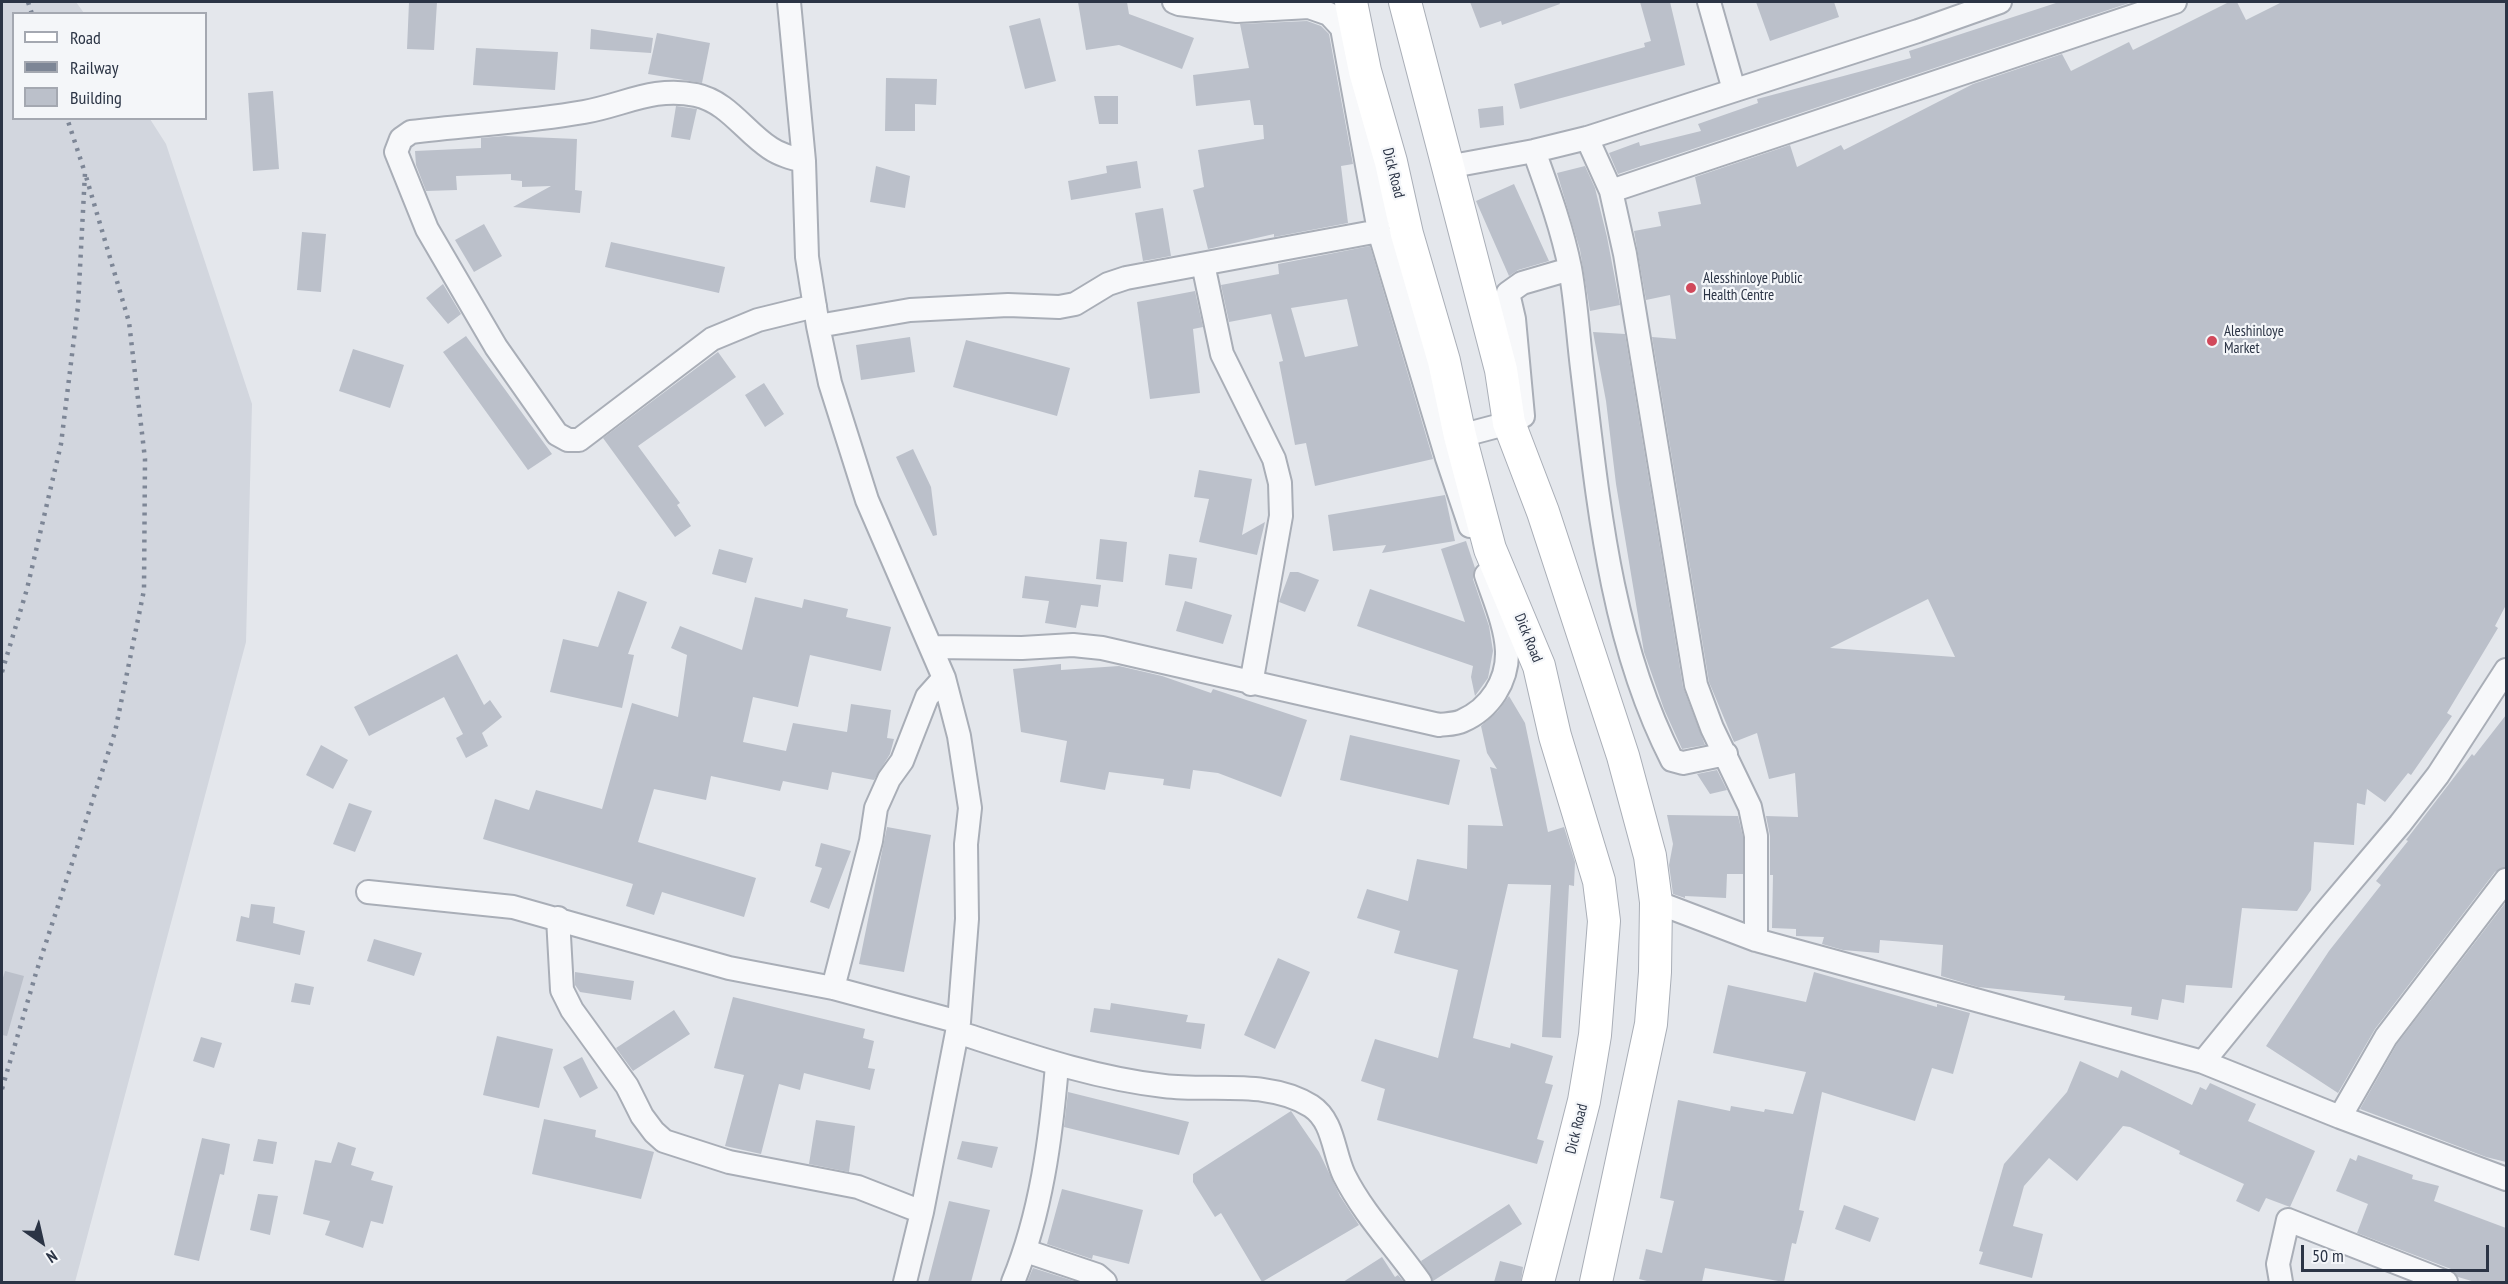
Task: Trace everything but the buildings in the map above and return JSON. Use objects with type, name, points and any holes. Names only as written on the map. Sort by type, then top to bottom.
[{"type":"main road","name":"Dick Road","points":[[1351,2],[1365,71],[1391,162],[1407,234],[1444,361],[1460,435],[1490,549],[1539,666],[1555,736],[1599,881],[1604,921],[1595,1035],[1584,1101],[1538,1282]]},
{"type":"main road","points":[[1405,2],[1501,370],[1509,423],[1543,512],[1623,756],[1650,856],[1656,902],[1655,972],[1651,1024],[1596,1282]]},
{"type":"street","points":[[789,2],[804,161],[807,257],[830,383],[867,500],[944,678],[959,736],[970,807],[966,844],[967,919],[958,1027],[922,1212],[905,1282]]},
{"type":"street","points":[[931,647],[1022,648],[1073,645],[1102,648],[1251,684],[1439,725],[1462,722],[1487,705],[1500,689],[1507,652],[1499,613],[1447,458],[1380,231],[1342,28],[1329,14],[1309,7],[1237,11],[1174,2]]},
{"type":"street","points":[[1709,2],[1734,90]]},
{"type":"street","points":[[1447,167],[1534,151],[1587,138],[1734,90],[1971,6],[2000,2]]},
{"type":"street","points":[[1611,191],[2175,2]]},
{"type":"street","points":[[804,161],[771,149],[728,110],[711,100],[675,92],[655,93],[585,112],[411,132],[400,139],[396,152],[427,229],[496,347],[558,434],[568,440],[579,440],[712,339],[758,321],[1008,305],[1059,307],[1075,304],[1108,284],[1126,278],[1380,231]]},
{"type":"street","points":[[1587,138],[1611,191],[1625,254],[1696,685],[1712,728],[1750,807],[1756,836],[1756,940]]},
{"type":"street","points":[[1534,151],[1559,220],[1570,269],[1593,454],[1617,606],[1640,688],[1672,759],[1683,763],[1726,754]]},
{"type":"street","points":[[1203,264],[1222,354],[1274,459],[1280,483],[1281,516],[1251,684]]},
{"type":"street","points":[[1460,435],[1509,423],[1523,416],[1514,319],[1508,293],[1522,283],[1570,269]]},
{"type":"street","points":[[2203,1062],[2438,775],[2506,670]]},
{"type":"street","points":[[833,988],[871,841],[876,808],[902,761],[927,697],[944,678]]},
{"type":"street","points":[[2340,1117],[2386,1037],[2506,879]]},
{"type":"street","points":[[368,892],[513,907],[558,918],[729,968],[833,988],[958,1027],[1057,1065],[1164,1086],[1262,1090],[1290,1097],[1312,1107],[1328,1125],[1336,1156],[1362,1206],[1420,1282]]},
{"type":"street","points":[[1656,902],[1756,940],[2203,1062],[2340,1117],[2506,1179]]},
{"type":"street","points":[[558,918],[562,990],[572,1010],[627,1086],[642,1116],[664,1141],[729,1162],[858,1187],[922,1212]]},
{"type":"street","points":[[1013,1282],[1026,1251],[1051,1135],[1057,1065]]},
{"type":"street","points":[[2281,1282],[2278,1264],[2288,1220],[2446,1282]]},
{"type":"street","points":[[1026,1251],[1097,1275],[1105,1282]]},
{"type":"shaded area","points":[[2,2],[76,2],[83,12],[12,12],[12,120],[151,120],[166,144],[252,404],[246,642],[75,1282],[2,1282]]},
{"type":"railway","points":[[28,2],[31,12]]},
{"type":"railway","points":[[2,672],[27,589],[61,444],[78,306],[85,173],[68,120]]},
{"type":"railway","points":[[2,1089],[36,973],[115,732],[144,590],[145,459],[129,322],[85,173]]},
{"type":"place","name":"Alesshinloye Public Health Centre","points":[[1691,288]]},
{"type":"place","name":"Aleshinloye Market","points":[[2212,341]]}]
